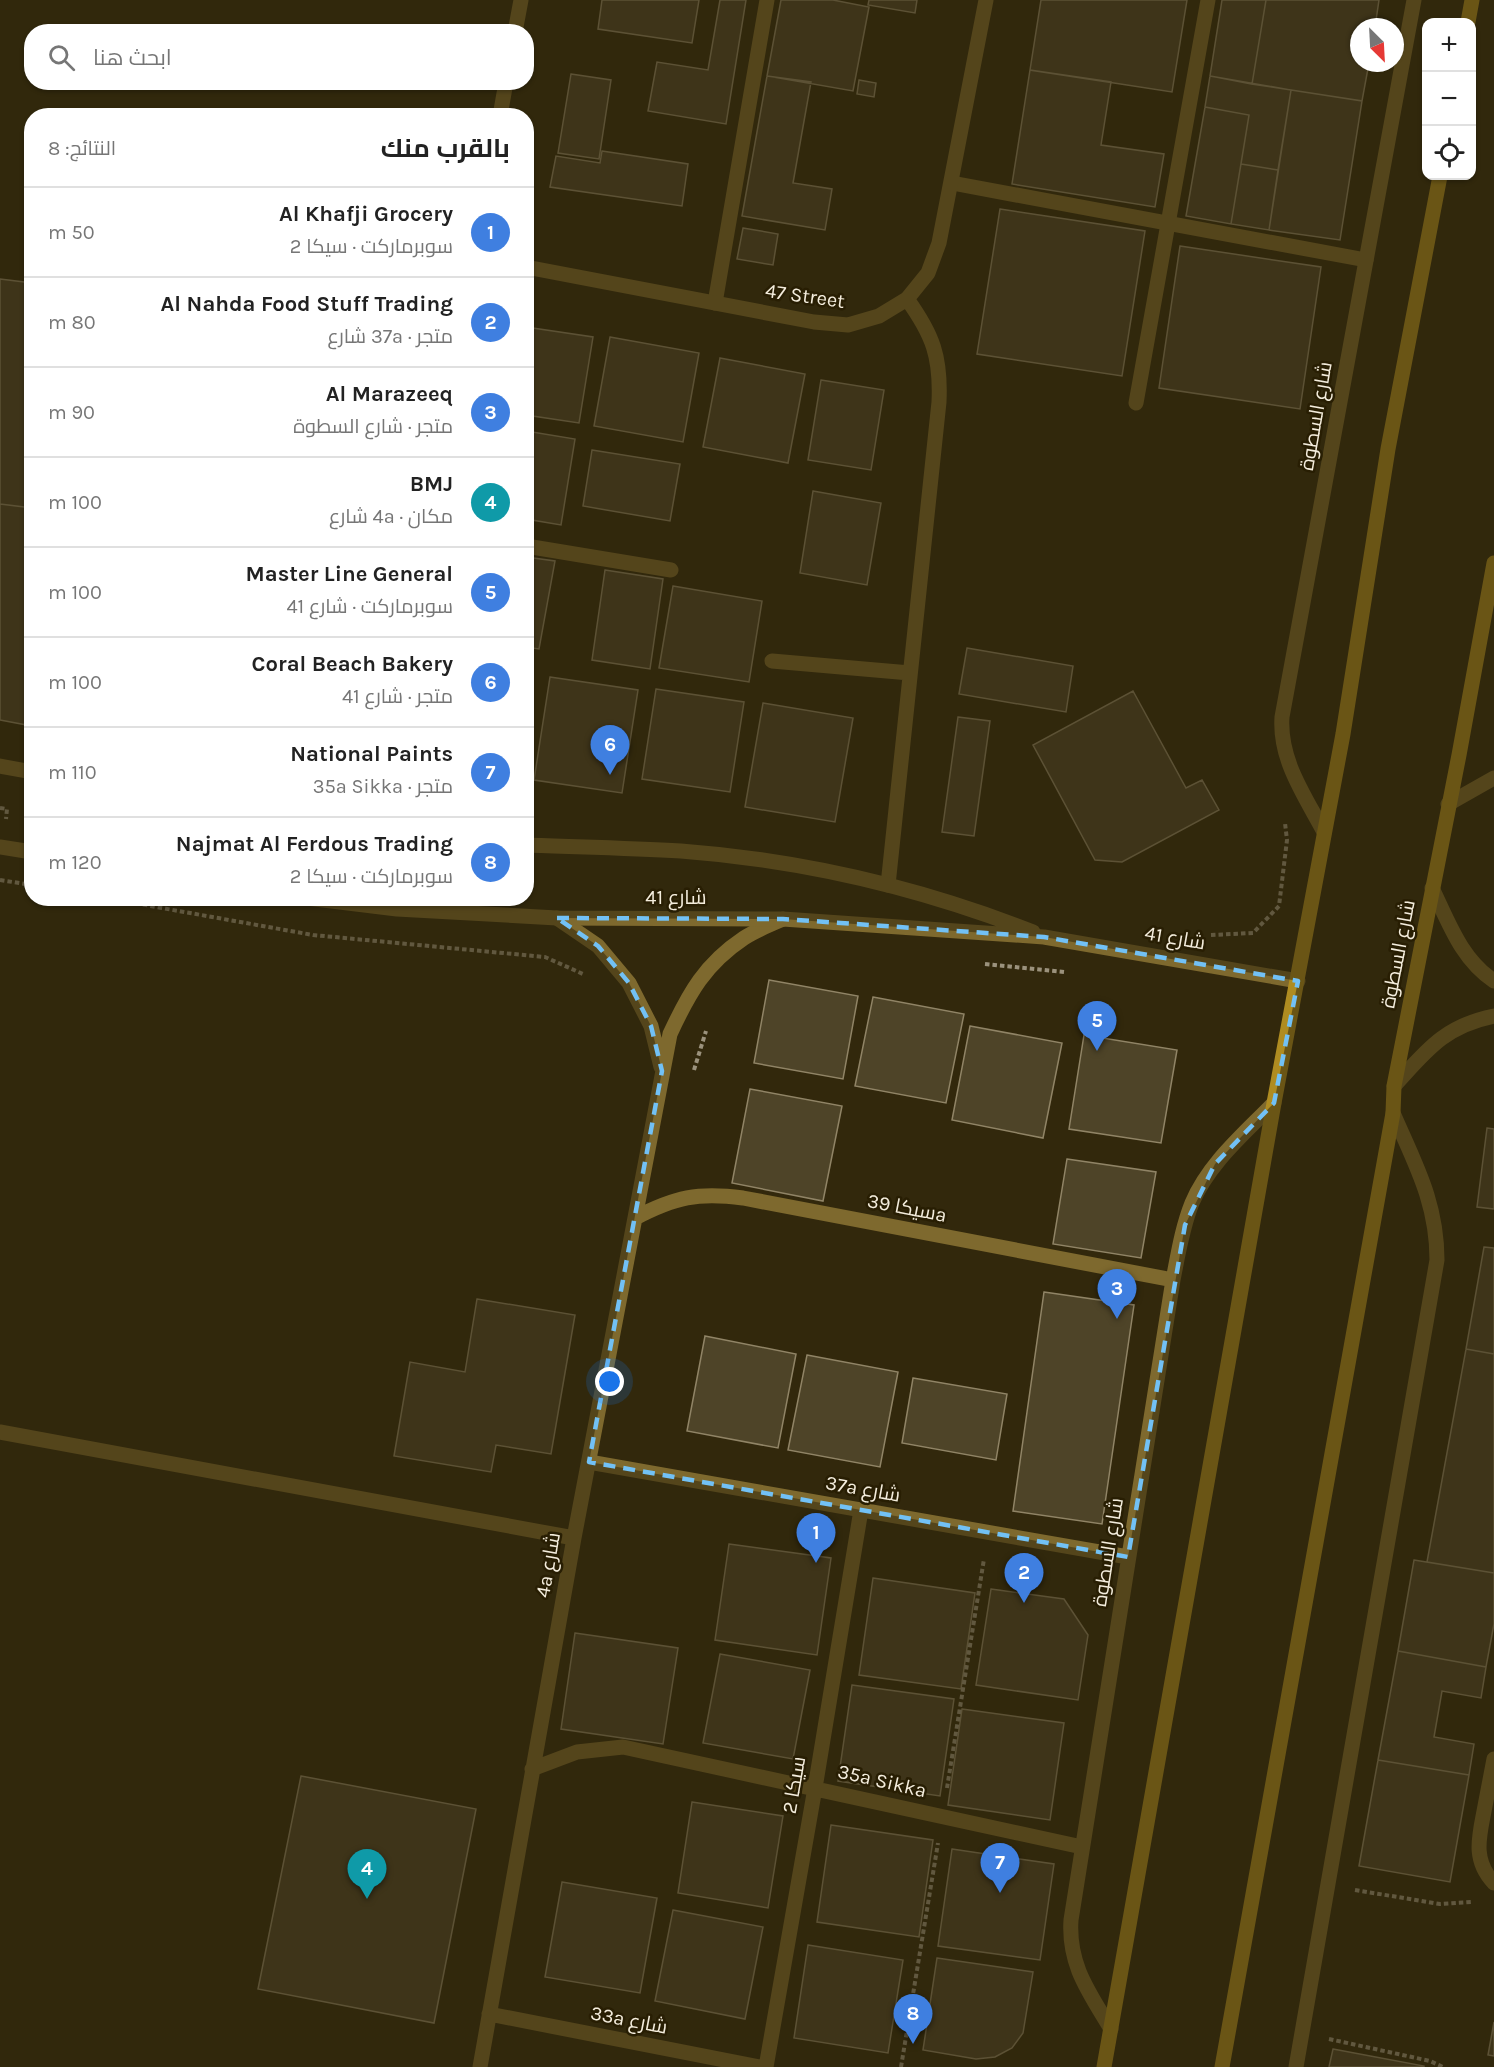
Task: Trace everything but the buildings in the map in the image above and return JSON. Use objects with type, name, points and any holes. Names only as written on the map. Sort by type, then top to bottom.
[{"type":"main road","points":[[1469,18],[1472,0]]},
{"type":"main road","points":[[1104,2067],[1274,1103],[1342,734],[1388,449],[1439,180]]},
{"type":"main road","name":"شارع السطوة","points":[[1222,2067],[1393,1113],[1394,1086],[1494,563]]},
{"type":"street","points":[[516,24],[521,0]]},
{"type":"street","points":[[715,303],[767,0]]},
{"type":"street","name":"47 Street","points":[[534,269],[814,322],[848,325],[879,316],[907,299],[928,273],[939,243],[986,0]]},
{"type":"street","points":[[1136,403],[1208,0]]},
{"type":"street","name":"شارع السطوة","points":[[1324,832],[1286,758],[1281,731],[1414,0]]},
{"type":"street","points":[[502,108],[505,90]]},
{"type":"street","points":[[952,183],[1366,260]]},
{"type":"street","points":[[888,885],[940,374],[931,338],[923,321],[907,299]]},
{"type":"street","points":[[534,547],[671,570]]},
{"type":"street","points":[[772,661],[910,673]]},
{"type":"street","points":[[0,766],[24,770]]},
{"type":"street","points":[[1448,804],[1494,778]]},
{"type":"street","name":"شارع 41","points":[[534,845],[682,851],[793,864],[941,899],[1044,937]]},
{"type":"street","points":[[0,847],[24,851]]},
{"type":"street","points":[[1432,888],[1466,955],[1478,969],[1494,981]]},
{"type":"street","name":"شارع 41","points":[[372,906],[557,918],[783,919],[1044,937],[1298,981]]},
{"type":"street","name":"4a شارع","points":[[557,918],[598,946],[629,982],[651,1026],[662,1071]]},
{"type":"street","name":"4a شارع","points":[[480,2067],[574,1538],[670,1034],[687,996],[713,963],[745,938],[783,919]]},
{"type":"street","points":[[1394,1086],[1430,1047],[1445,1035],[1460,1025],[1494,1016]]},
{"type":"street","name":"شارع السطوة","points":[[1111,2029],[1078,1972],[1072,1956],[1071,1920],[1173,1280],[1185,1226],[1202,1183],[1215,1164],[1274,1103]]},
{"type":"street","name":"شارع السطوة","points":[[1296,2067],[1437,1260],[1437,1236],[1426,1191],[1393,1113]]},
{"type":"street","name":"سيكا 39a","points":[[635,1218],[660,1205],[687,1197],[715,1194],[1173,1280]]},
{"type":"street","points":[[0,1432],[574,1538]]},
{"type":"street","name":"37a شارع","points":[[589,1462],[1128,1557]]},
{"type":"street","name":"سيكا 2","points":[[766,2067],[861,1510]]},
{"type":"street","name":"35a Sikka","points":[[532,1768],[577,1752],[623,1747],[1082,1847]]},
{"type":"street","points":[[1494,1760],[1478,1834],[1478,1850],[1483,1866],[1494,1883]]},
{"type":"street","name":"33a شارع","points":[[489,2014],[760,2067]]},
{"type":"path","points":[[1208,935],[1253,933],[1279,906],[1287,840],[1284,819]]},
{"type":"path","points":[[0,880],[24,884]]},
{"type":"path","points":[[151,906],[313,935],[545,957],[588,976]]},
{"type":"path","points":[[977,963],[1072,973]]},
{"type":"path","points":[[694,1073],[708,1022]]},
{"type":"path","points":[[1328,1886],[1440,1904],[1461,1904],[1483,1899]]},
{"type":"path","points":[[1302,2033],[1431,2061],[1443,2067]]},
{"type":"highlighted area","points":[[557,918],[783,919],[1044,937],[1298,981],[1274,1103],[1215,1164],[1185,1225],[1128,1557],[589,1462],[662,1071],[651,1026],[629,983],[598,946]]},
{"type":"place","name":"Coral Beach Bakery","points":[[610,775]]},
{"type":"place","name":"Master Line General","points":[[1097,1051]]},
{"type":"place","name":"Al Marazeeq","points":[[1117,1319]]},
{"type":"place","name":"Al Khafji Grocery","points":[[816,1563]]},
{"type":"place","name":"Al Nahda Food Stuff Trading","points":[[1024,1603]]},
{"type":"place","name":"National Paints","points":[[1000,1893]]},
{"type":"place","name":"BMJ","points":[[367,1899]]},
{"type":"place","name":"Najmat Al Ferdous Trading","points":[[913,2044]]}]
